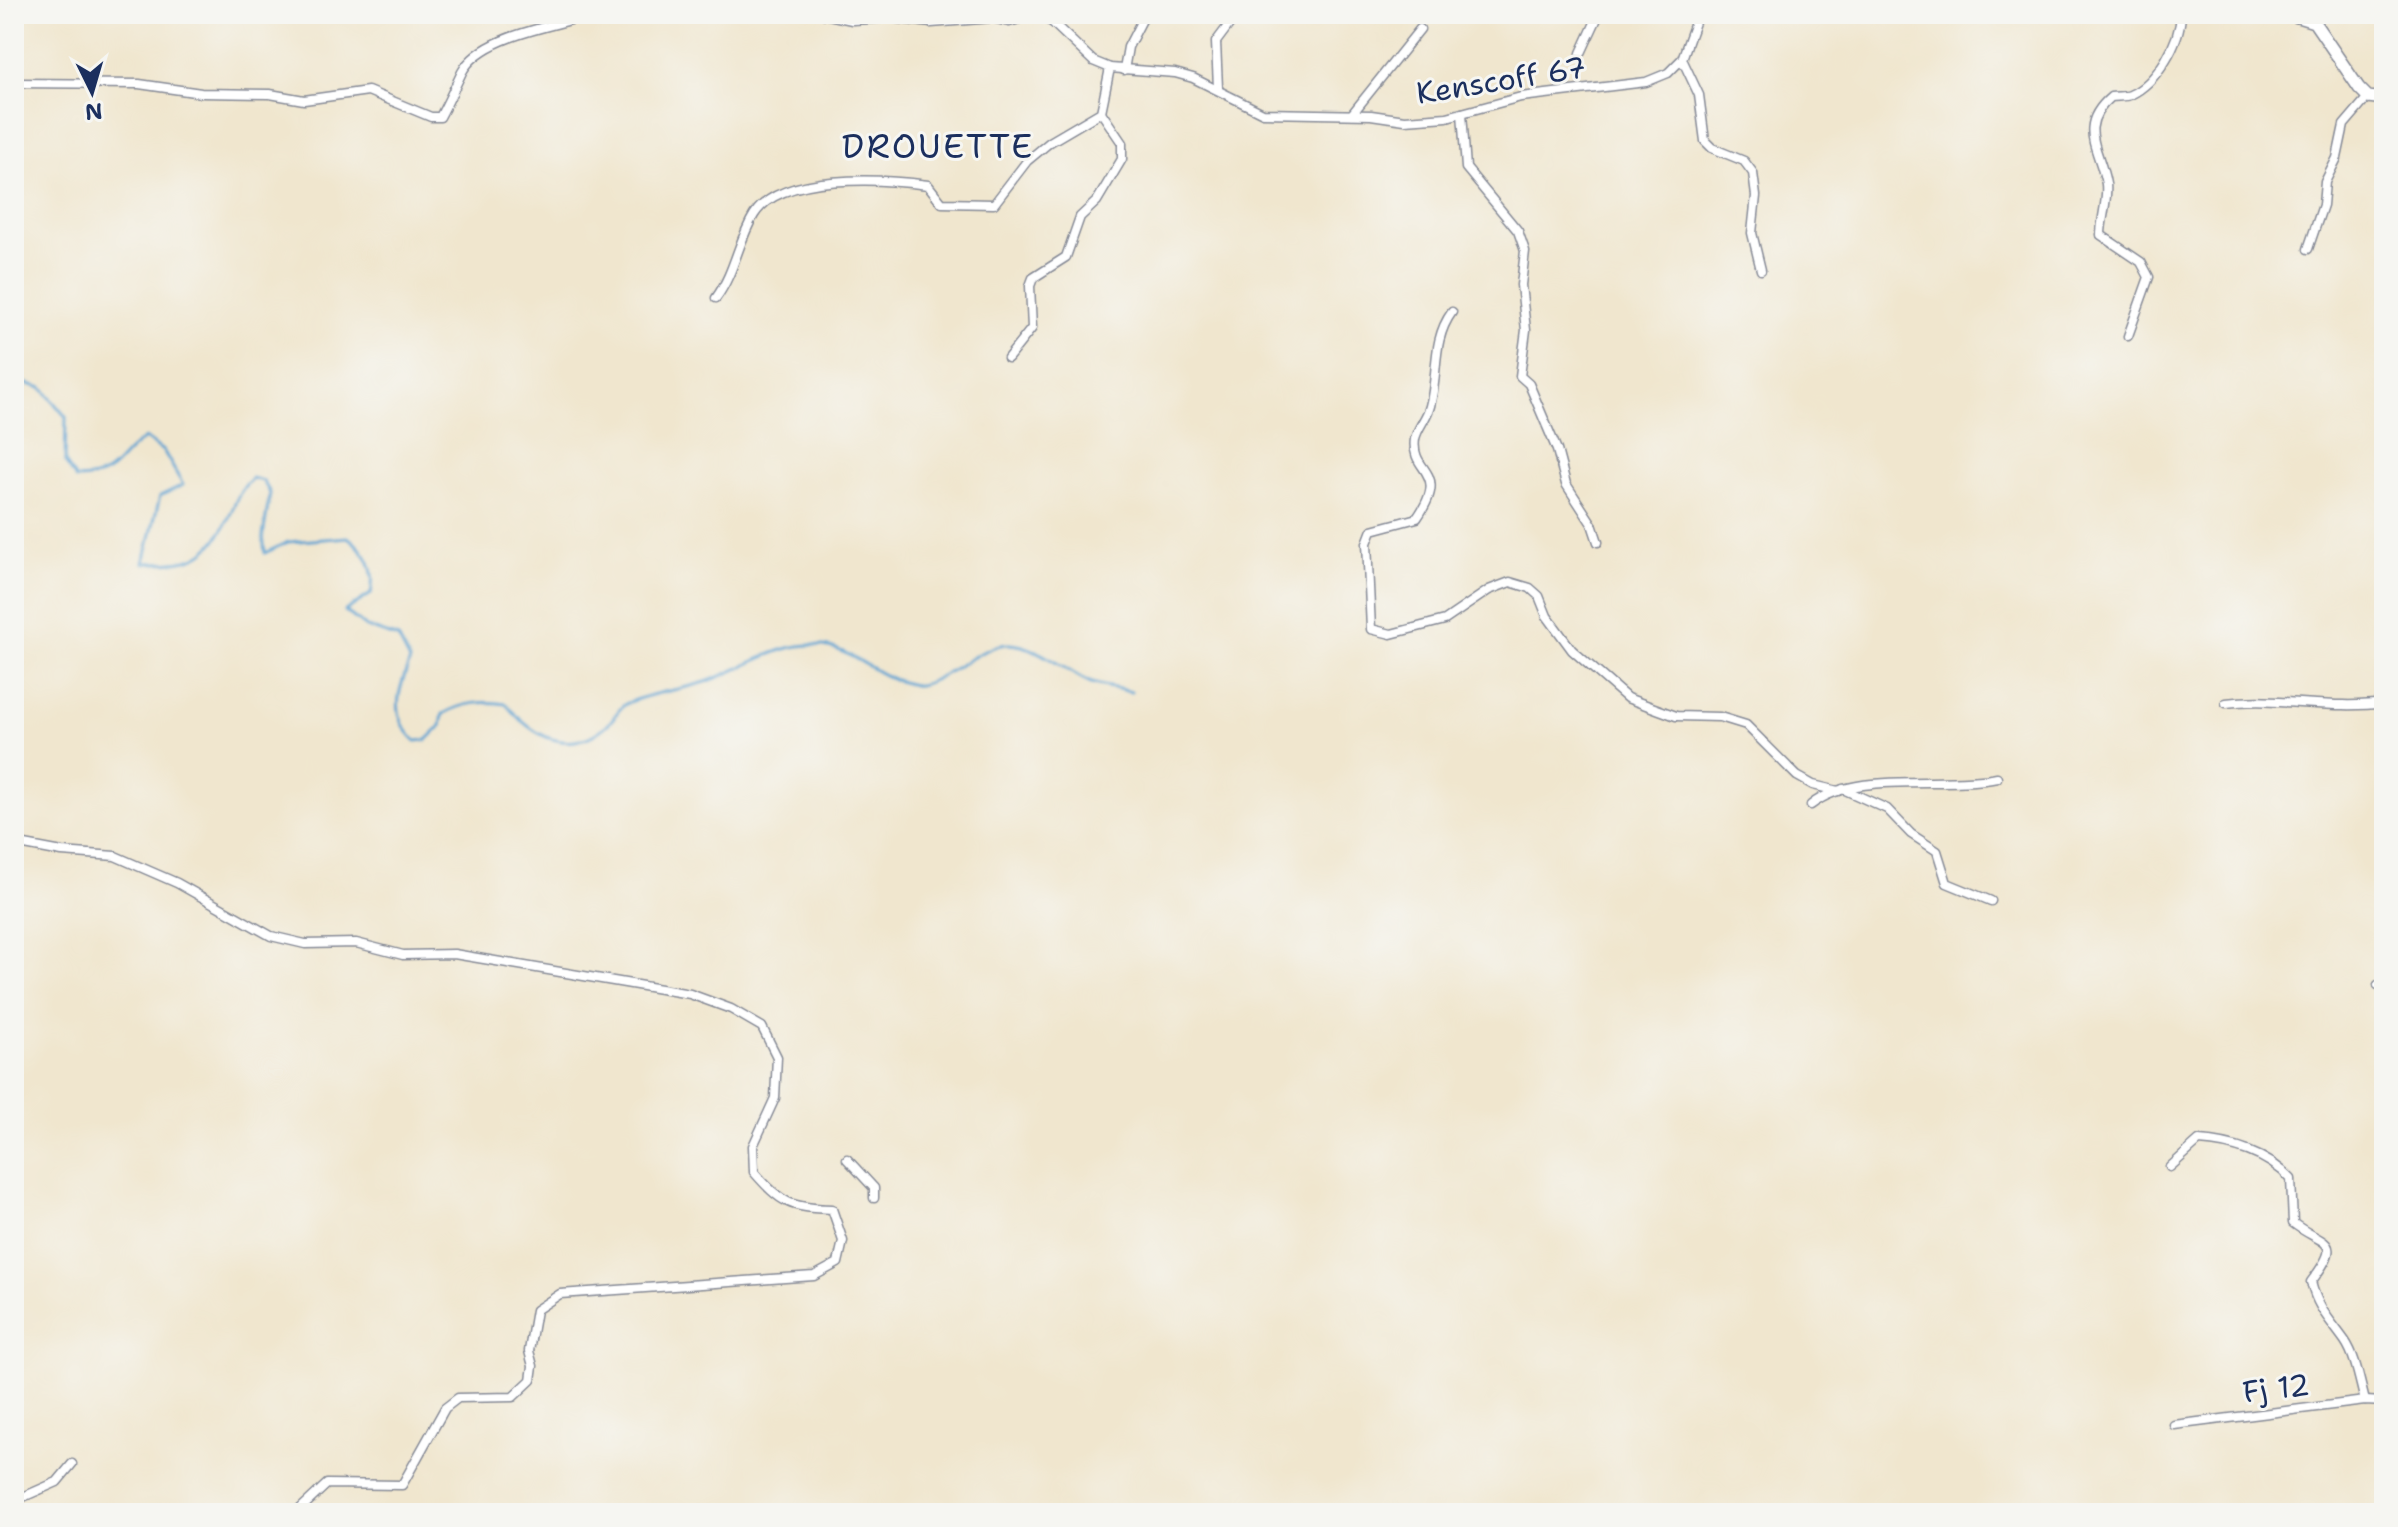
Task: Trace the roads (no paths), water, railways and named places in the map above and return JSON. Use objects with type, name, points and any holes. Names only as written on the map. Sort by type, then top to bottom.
[{"type":"main road","points":[[2288,14],[2314,22],[2368,97],[2384,99]]},
{"type":"street","points":[[14,83],[139,84],[304,100],[368,91],[431,117],[440,117],[462,72],[474,58],[509,35],[559,26],[591,14]]},
{"type":"street","name":"Kenscoff 67","points":[[824,14],[852,20],[891,18],[931,23],[992,18],[1009,22],[1036,14],[1066,33],[1078,50],[1093,61],[1110,68],[1175,73],[1218,88],[1263,113],[1352,114],[1405,120],[1462,113],[1521,97],[1627,87],[1668,73],[1682,59]]},
{"type":"street","points":[[1124,70],[1128,47],[1145,14]]},
{"type":"street","points":[[1218,88],[1216,42],[1237,14]]},
{"type":"street","points":[[1581,53],[1599,14]]},
{"type":"street","points":[[1698,14],[1682,59],[1699,95],[1705,141],[1712,148],[1744,161],[1753,173],[1756,196],[1752,233],[1761,270]]},
{"type":"street","points":[[2128,336],[2149,277],[2141,262],[2101,235],[2106,186],[2093,142],[2092,122],[2101,105],[2111,97],[2130,95],[2157,73],[2176,36],[2181,14]]},
{"type":"street","points":[[1352,114],[1420,29]]},
{"type":"street","points":[[1008,358],[1032,328],[1030,286],[1033,278],[1066,257],[1080,217],[1097,201],[1122,159],[1122,143],[1101,112],[1110,68]]},
{"type":"street","points":[[2308,249],[2323,205],[2325,182],[2337,158],[2344,125],[2368,97]]},
{"type":"street","points":[[716,298],[730,279],[753,216],[764,202],[780,192],[872,178],[928,185],[942,203],[987,206],[999,200],[1027,161],[1050,142],[1101,112]]},
{"type":"street","points":[[1462,113],[1466,168],[1518,231],[1525,251],[1521,285],[1526,330],[1520,376],[1529,384],[1557,450],[1566,484],[1592,524],[1598,542]]},
{"type":"street","points":[[1452,312],[1438,335],[1436,380],[1425,421],[1415,440],[1416,452],[1428,474],[1431,493],[1417,518],[1372,530],[1367,543],[1371,629],[1391,634],[1445,620],[1489,590],[1510,582],[1530,588],[1572,650],[1627,698],[1676,716],[1720,717],[1746,725],[1797,776],[1813,785],[1840,790],[1887,809],[1911,834],[1937,851],[1947,883],[1991,901]]},
{"type":"street","points":[[2226,703],[2322,702],[2353,707],[2384,703]]},
{"type":"street","points":[[1811,805],[1823,795],[1840,790],[1997,778]]},
{"type":"street","points":[[14,843],[62,852],[115,856],[177,883],[271,936],[305,944],[356,943],[403,955],[454,954],[690,994],[731,1009],[762,1027],[777,1057],[775,1098],[753,1146],[754,1172],[779,1200],[789,1205],[832,1209],[843,1241],[838,1263],[814,1276],[560,1294],[536,1310],[529,1351],[533,1366],[531,1380],[513,1397],[493,1400],[458,1398],[445,1408],[402,1485],[327,1484],[296,1513]]},
{"type":"street","points":[[2170,1167],[2199,1141],[2215,1142],[2260,1156],[2291,1179],[2293,1223],[2324,1239],[2328,1247],[2328,1257],[2311,1282],[2315,1298],[2333,1329],[2347,1342],[2365,1401]]},
{"type":"street","points":[[847,1159],[874,1188],[874,1198]]},
{"type":"street","name":"Fj 12","points":[[2174,1425],[2365,1401],[2384,1402]]},
{"type":"street","points":[[14,1501],[57,1482],[72,1464]]},
{"type":"waterway","points":[[14,380],[42,388],[66,417],[65,462],[76,479],[109,471],[145,438],[164,452],[183,485],[160,496],[144,563],[186,560],[206,550],[215,542],[239,495],[252,478],[263,481],[270,493],[263,536],[265,553],[288,542],[348,537],[355,543],[369,562],[371,594],[345,611],[366,627],[398,638],[410,661],[402,683],[399,713],[407,732],[416,741],[427,740],[441,726],[443,714],[474,703],[506,704],[540,734],[567,742],[581,740],[609,723],[627,703],[706,682],[775,652],[806,645],[840,650],[881,673],[914,685],[934,680],[997,646],[1018,645],[1039,653],[1089,682],[1131,692]]},
{"type":"district","name":"DROUETTE","points":[[938,146]]}]
